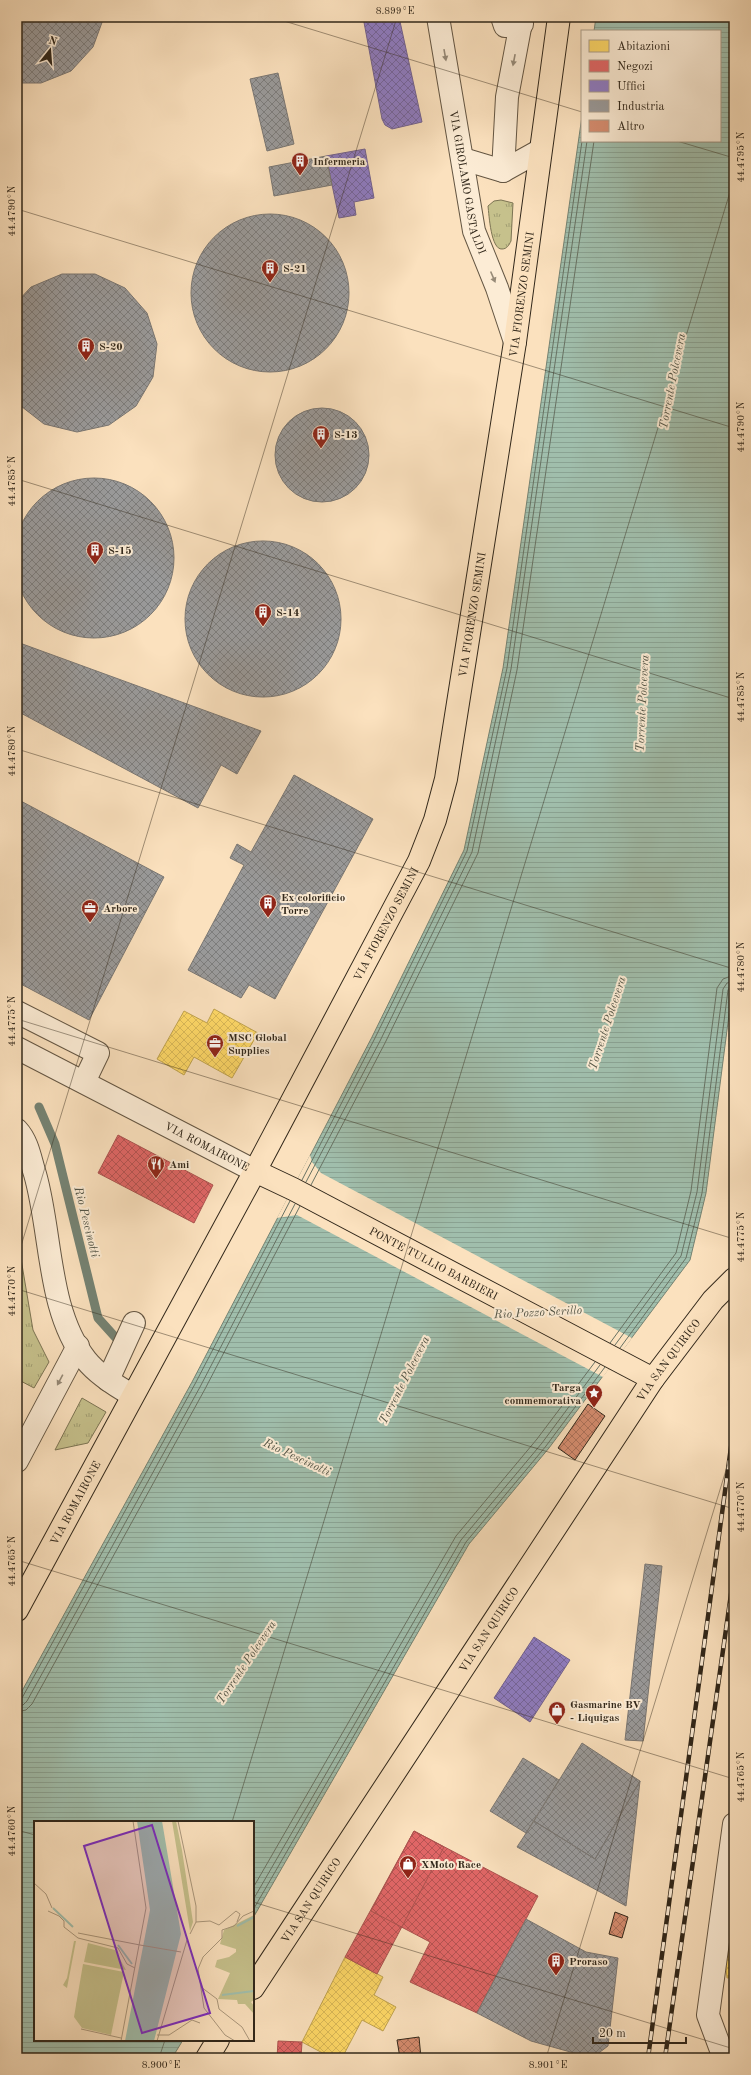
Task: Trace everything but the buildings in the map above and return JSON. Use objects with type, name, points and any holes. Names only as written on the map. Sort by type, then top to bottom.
[{"type":"main road","name":"VIA FIORENZO SEMINI","points":[[255,1171],[419,862],[435,820],[446,779],[515,342],[539,151],[558,17]]},
{"type":"main road","name":"PONTE TULLIO BARBIERI","points":[[255,1171],[653,1379]]},
{"type":"main road","name":"VIA ROMAIRONE","points":[[17,1610],[132,1395],[255,1171]]},
{"type":"main road","name":"VIA SAN QUIRICO","points":[[254,1986],[653,1379],[713,1300],[734,1279]]},
{"type":"main road","points":[[207,2058],[217,2041]]},
{"type":"street","name":"VIA GIROLAMO GASTALDI","points":[[438,17],[474,231],[497,288],[515,342]]},
{"type":"street","points":[[503,171],[507,97],[515,19]]},
{"type":"street","points":[[463,159],[503,171],[539,151]]},
{"type":"street","points":[[17,1012],[98,1053],[84,1082]]},
{"type":"street","name":"VIA ROMAIRONE","points":[[17,1048],[255,1171]]},
{"type":"street","points":[[17,1130],[25,1138],[39,1187],[55,1287],[70,1332],[86,1360],[108,1380],[132,1395]]},
{"type":"street","points":[[108,1380],[134,1323]]},
{"type":"street","points":[[17,1461],[78,1346]]},
{"type":"street","points":[[724,2058],[708,2015],[734,1824]]},
{"type":"green space","points":[[501,200],[513,203],[511,241],[507,248],[504,249],[498,248],[495,244],[490,224],[488,206],[494,201]]},
{"type":"green space","points":[[17,1235],[33,1330],[49,1362],[34,1388],[17,1379]]},
{"type":"green space","points":[[82,1398],[106,1412],[88,1443],[55,1450]]},
{"type":"water","points":[[596,17],[734,17],[734,976],[706,1193],[690,1260],[549,1448],[469,1544],[254,1916],[254,1821],[34,1821],[34,2041],[182,2041],[172,2058],[17,2058],[17,1700],[192,1382],[372,1037],[464,850],[503,668],[581,123],[581,142],[721,142],[721,30],[594,30]]},
{"type":"pier","points":[[310,1155],[312,1162],[321,1173],[632,1338],[603,1377],[297,1215],[277,1218]]},
{"type":"waterway","name":"Rio Pescinotti","points":[[39,1107],[55,1144],[98,1318],[116,1338]]},
{"type":"railway","points":[[648,2058],[734,1425]]},
{"type":"railway","points":[[665,2058],[734,1573]]},
{"type":"place","name":"Infermeria","points":[[300,176]]},
{"type":"place","name":"S-21","points":[[270,283]]},
{"type":"place","name":"S-20","points":[[86,361]]},
{"type":"place","name":"S-13","points":[[321,449]]},
{"type":"place","name":"S-15","points":[[95,565]]},
{"type":"place","name":"S-14","points":[[263,627]]},
{"type":"place","name":"Ex colorificio Torre","points":[[268,918]]},
{"type":"place","name":"Arbore","points":[[90,923]]},
{"type":"place","name":"MSC Global Supplies","points":[[215,1058]]},
{"type":"place","name":"Ami","points":[[156,1179]]},
{"type":"place","name":"Targa commemorativa","points":[[594,1408]]},
{"type":"place","name":"Gasmarine BV - Liquigas","points":[[557,1725]]},
{"type":"place","name":"XMoto Race","points":[[408,1879]]},
{"type":"place","name":"Proraso","points":[[556,1976]]},
{"type":"water label","name":"Torrente Polcevera","points":[[672,381]]},
{"type":"water label","name":"Torrente Polcevera","points":[[642,703]]},
{"type":"water label","name":"Torrente Polcevera","points":[[607,1023]]},
{"type":"water label","name":"Rio Pozzo Serillo","points":[[538,1312]]},
{"type":"water label","name":"Torrente Polcevera","points":[[404,1380]]},
{"type":"water label","name":"Torrente Polcevera","points":[[246,1662]]}]
